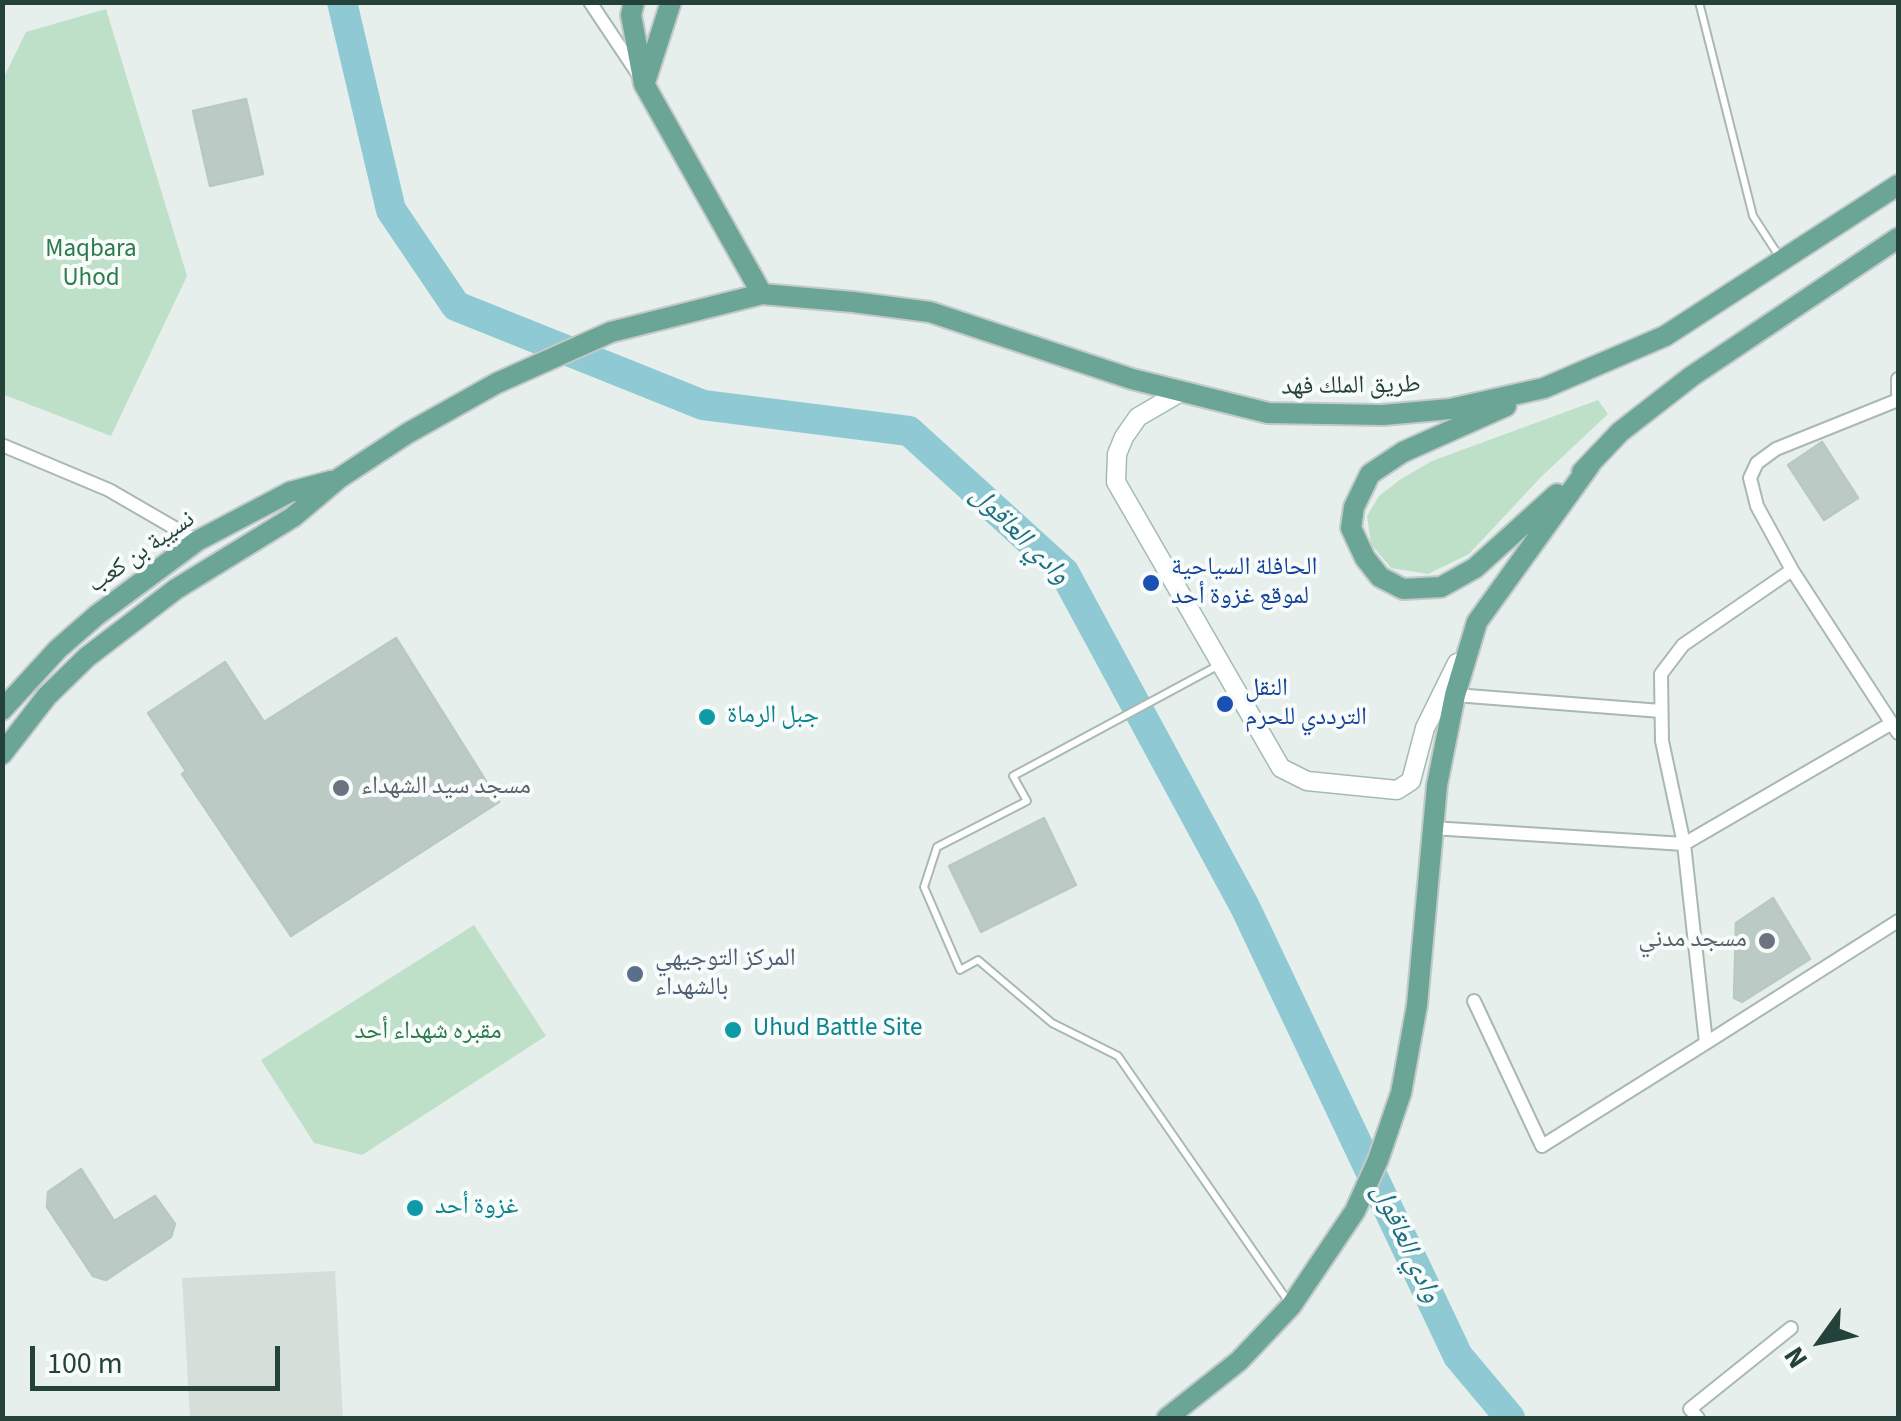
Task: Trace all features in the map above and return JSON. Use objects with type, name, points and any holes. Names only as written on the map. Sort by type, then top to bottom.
[{"type":"main road","points":[[634,2],[631,15],[644,84],[762,294]]},
{"type":"main road","points":[[644,84],[671,2]]},
{"type":"main road","name":"طريق الملك فهد","points":[[338,479],[497,384],[611,332],[762,294],[930,312],[1181,392],[1268,413],[1384,415],[1450,409],[1544,388],[1665,336],[1898,185]]},
{"type":"main road","points":[[1544,388],[1402,452],[1370,474],[1354,507],[1351,528],[1365,558],[1380,577],[1403,589],[1441,587],[1475,568],[1590,465],[1620,432],[1692,376],[1898,238]]},
{"type":"main road","points":[[1167,1418],[1239,1361],[1292,1306],[1354,1211],[1378,1160],[1401,1093],[1417,1005],[1436,785],[1455,695],[1477,622],[1590,465]]},
{"type":"main road","points":[[2,754],[46,696],[88,657],[176,589],[293,517],[338,479]]},
{"type":"main road","name":"نسيبة بن كعب","points":[[2,710],[84,626],[197,541],[290,492],[338,479]]},
{"type":"street","points":[[590,2],[644,84]]},
{"type":"street","points":[[1432,828],[1684,844],[1895,728],[1792,570],[1757,506],[1750,473],[1776,449],[1898,397],[1898,378]]},
{"type":"street","points":[[1181,392],[1138,418],[1124,437],[1117,454],[1116,482],[1281,768],[1307,780],[1398,790],[1412,781],[1425,728],[1477,622]]},
{"type":"street","points":[[4,448],[109,490],[197,541]]},
{"type":"street","points":[[1706,1043],[1684,844],[1662,742],[1660,674],[1683,645],[1792,570]]},
{"type":"street","points":[[1455,695],[1662,711]]},
{"type":"street","points":[[1474,1001],[1542,1146],[1898,921]]},
{"type":"street","points":[[1698,1418],[1690,1409],[1790,1328]]},
{"type":"lane","points":[[1699,2],[1754,216],[1782,261]]},
{"type":"lane","points":[[1219,665],[1012,776],[1027,802],[937,847],[924,888],[960,970],[978,960],[1052,1024],[1118,1056],[1292,1306]]},
{"type":"shaded area","points":[[335,1271],[343,1418],[190,1418],[182,1278]]},
{"type":"green space","name":"Maqbara Uhod","points":[[106,9],[187,276],[111,436],[2,394],[3,79],[26,32]]},
{"type":"green space","points":[[1598,400],[1608,414],[1541,477],[1469,554],[1428,574],[1391,568],[1371,544],[1367,516],[1379,496],[1401,479],[1432,461]]},
{"type":"green space","name":"مقبره شهداء أحد","points":[[474,925],[546,1036],[362,1155],[314,1143],[261,1060]]},
{"type":"building","points":[[246,99],[263,174],[210,186],[193,111]]},
{"type":"building","points":[[1822,442],[1858,498],[1824,520],[1788,465]]},
{"type":"building","name":"مسجد سيد الشهداء","points":[[396,638],[499,802],[291,936],[182,774],[186,771],[148,713],[225,662],[264,722]]},
{"type":"building","points":[[1044,818],[1076,885],[981,932],[949,866]]},
{"type":"building","name":"مسجد مدني","points":[[1773,898],[1810,959],[1742,1002],[1734,998],[1736,923]]},
{"type":"building","points":[[81,1169],[114,1221],[155,1196],[175,1224],[171,1237],[106,1280],[93,1276],[47,1207],[48,1192]]},
{"type":"waterway","name":"وادي العاقول","points":[[342,2],[391,210],[456,306],[703,405],[909,431],[1064,572],[1245,907],[1458,1356],[1510,1418]]},
{"type":"place","name":"الحافلة السياحية لموقع غزوة أحد","points":[[1151,583]]},
{"type":"place","name":"النقل الترددي للحرم","points":[[1225,704]]},
{"type":"place","name":"جبل الرماة","points":[[707,717]]},
{"type":"place","name":"مسجد سيد الشهداء","points":[[341,788]]},
{"type":"place","name":"مسجد مدني","points":[[1767,941]]},
{"type":"place","name":"المركز التوجيهي بالشهداء","points":[[635,974]]},
{"type":"place","name":"Uhud Battle Site","points":[[733,1030]]},
{"type":"place","name":"غزوة أحد","points":[[415,1208]]}]
